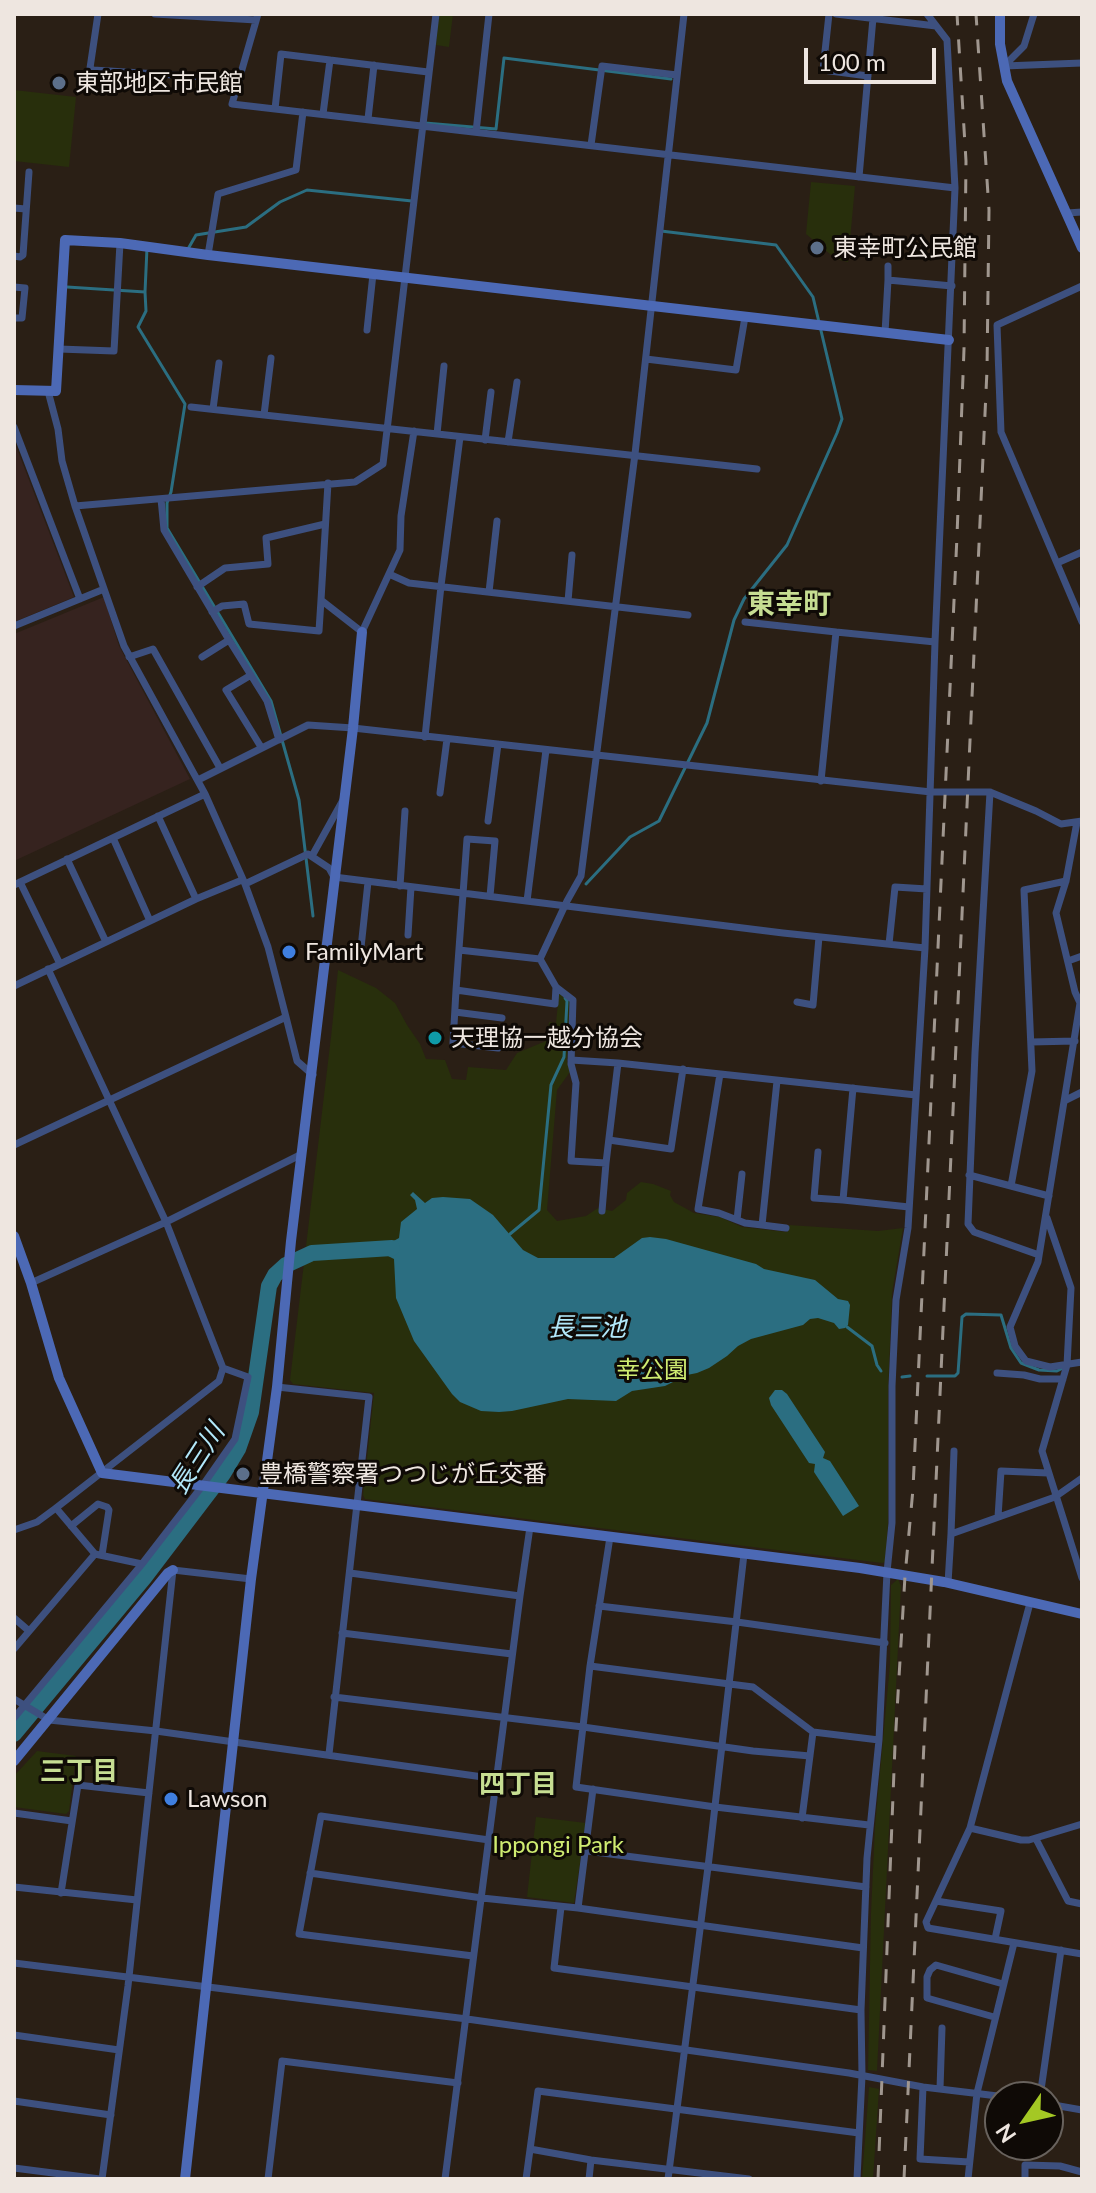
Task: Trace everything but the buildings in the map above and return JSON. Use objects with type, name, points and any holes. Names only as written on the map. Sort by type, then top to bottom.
[{"type":"street","points":[[98,14],[90,68],[93,70],[239,79]]},
{"type":"street","points":[[155,14],[257,17],[232,104],[955,188]]},
{"type":"street","points":[[75,506],[355,482],[383,464],[436,14]]},
{"type":"street","points":[[476,132],[489,14]]},
{"type":"street","points":[[540,959],[581,876],[635,454],[684,14]]},
{"type":"street","points":[[829,14],[823,70],[868,76]]},
{"type":"street","points":[[836,14],[936,26]]},
{"type":"street","points":[[857,2179],[869,1825],[879,1740],[892,1523],[892,1386],[896,1300],[906,1250],[925,948],[935,642],[952,286],[955,188],[947,40],[927,14]]},
{"type":"street","points":[[1000,14],[1000,44],[1007,81],[1082,248]]},
{"type":"street","points":[[1004,66],[1024,46],[1034,14]]},
{"type":"street","points":[[859,177],[873,18]]},
{"type":"street","points":[[275,109],[281,54],[428,72]]},
{"type":"street","points":[[323,114],[330,60]]},
{"type":"street","points":[[1004,66],[1082,63]]},
{"type":"street","points":[[368,119],[374,65]]},
{"type":"street","points":[[591,145],[602,66],[677,75]]},
{"type":"street","points":[[208,255],[218,194],[296,170],[303,112]]},
{"type":"street","points":[[14,256],[23,255],[29,172]]},
{"type":"street","points":[[14,208],[26,209]]},
{"type":"street","points":[[1067,213],[1082,212]]},
{"type":"street","points":[[14,390],[56,391],[65,240],[120,243],[949,340]]},
{"type":"street","points":[[59,349],[114,351],[120,243]]},
{"type":"street","points":[[885,333],[888,266]]},
{"type":"street","points":[[367,330],[373,274]]},
{"type":"street","points":[[888,280],[952,286]]},
{"type":"street","points":[[1082,286],[997,325],[1001,432],[1082,622]]},
{"type":"street","points":[[14,287],[25,288],[22,318],[14,318]]},
{"type":"street","points":[[646,359],[736,370],[745,317]]},
{"type":"street","points":[[264,415],[271,358]]},
{"type":"street","points":[[213,409],[219,363]]},
{"type":"street","points":[[437,434],[444,366]]},
{"type":"street","points":[[508,442],[517,382]]},
{"type":"street","points":[[48,391],[75,506],[124,646],[198,780],[244,882],[268,947],[297,1061],[313,1075]]},
{"type":"street","points":[[485,440],[491,392]]},
{"type":"street","points":[[191,407],[757,469]]},
{"type":"street","points":[[14,427],[80,599]]},
{"type":"street","points":[[185,2179],[251,1579],[277,1387],[362,632],[400,550],[401,516],[414,431]]},
{"type":"street","points":[[425,737],[460,437]]},
{"type":"street","points":[[212,612],[222,606],[244,604],[249,624],[319,631],[328,483]]},
{"type":"street","points":[[161,499],[164,530],[267,701],[279,740]]},
{"type":"street","points":[[489,592],[497,521]]},
{"type":"street","points":[[197,587],[225,568],[268,564],[266,538],[325,524]]},
{"type":"street","points":[[1057,563],[1082,552]]},
{"type":"street","points":[[568,601],[572,555]]},
{"type":"street","points":[[389,574],[409,583],[688,615]]},
{"type":"street","points":[[14,626],[104,589]]},
{"type":"street","points":[[321,600],[362,632]]},
{"type":"street","points":[[745,622],[935,642]]},
{"type":"street","points":[[821,781],[836,632]]},
{"type":"street","points":[[202,657],[229,640]]},
{"type":"street","points":[[129,657],[153,649],[220,768]]},
{"type":"street","points":[[251,675],[226,690],[261,747]]},
{"type":"street","points":[[198,780],[308,725],[931,792],[990,792],[1061,824],[1079,821],[1056,913],[1081,1005],[1039,1255],[1032,1279],[1011,1321],[1015,1346],[1026,1361],[1065,1371]]},
{"type":"street","points":[[440,793],[447,739]]},
{"type":"street","points":[[488,821],[498,744]]},
{"type":"street","points":[[527,901],[546,750]]},
{"type":"street","points":[[990,792],[968,1224],[974,1232],[1039,1255]]},
{"type":"street","points":[[60,964],[17,883],[205,794]]},
{"type":"street","points":[[312,856],[344,798]]},
{"type":"street","points":[[400,886],[405,811]]},
{"type":"street","points":[[158,816],[196,899]]},
{"type":"street","points":[[113,838],[150,921]]},
{"type":"street","points":[[490,896],[495,841],[467,839],[453,1043],[498,1048]]},
{"type":"street","points":[[14,986],[196,899],[308,854],[329,868],[334,877]]},
{"type":"street","points":[[67,859],[106,942]]},
{"type":"street","points":[[334,877],[925,948]]},
{"type":"street","points":[[1011,1186],[1032,1071],[1024,890],[1066,881]]},
{"type":"street","points":[[326,954],[360,957],[368,882]]},
{"type":"street","points":[[408,935],[411,887]]},
{"type":"street","points":[[889,944],[895,887],[927,889]]},
{"type":"street","points":[[797,1002],[813,1005],[819,937]]},
{"type":"street","points":[[459,950],[540,959]]},
{"type":"street","points":[[1068,961],[1082,956]]},
{"type":"street","points":[[540,959],[556,987],[573,1000],[571,1060],[576,1083],[571,1161],[606,1163]]},
{"type":"street","points":[[14,1530],[37,1522],[102,1473],[219,1381],[223,1368],[166,1222],[48,969]]},
{"type":"street","points":[[456,990],[555,1004],[556,987]]},
{"type":"street","points":[[455,1012],[502,1018]]},
{"type":"street","points":[[14,1145],[286,1017]]},
{"type":"street","points":[[1031,1042],[1075,1041]]},
{"type":"street","points":[[571,1060],[916,1095]]},
{"type":"street","points":[[602,1211],[618,1063]]},
{"type":"street","points":[[609,1140],[671,1149],[683,1069]]},
{"type":"street","points":[[720,1074],[698,1209],[745,1223],[786,1228]]},
{"type":"street","points":[[762,1225],[777,1081]]},
{"type":"street","points":[[843,1200],[853,1088]]},
{"type":"street","points":[[1066,1100],[1082,1092]]},
{"type":"street","points":[[818,1152],[814,1198],[909,1207]]},
{"type":"street","points":[[31,1283],[166,1222],[302,1154]]},
{"type":"street","points":[[737,1220],[742,1174]]},
{"type":"street","points":[[969,1175],[1049,1196]]},
{"type":"street","points":[[1047,1217],[1071,1288],[1065,1371],[1042,1451],[1082,1578]]},
{"type":"street","points":[[14,1236],[59,1378],[102,1473]]},
{"type":"street","points":[[1071,1288],[1082,1283]]},
{"type":"street","points":[[997,1373],[1040,1379],[1082,1362]]},
{"type":"street","points":[[14,1718],[142,1564],[235,1439],[248,1377],[223,1368]]},
{"type":"street","points":[[277,1387],[369,1397],[329,1754]]},
{"type":"street","points":[[948,1583],[954,1451]]},
{"type":"street","points":[[998,1517],[1001,1471],[1048,1473]]},
{"type":"street","points":[[102,1473],[887,1572],[1082,1614]]},
{"type":"street","points":[[951,1534],[1055,1497],[1082,1478]]},
{"type":"street","points":[[14,1649],[99,1554],[109,1510],[98,1504],[71,1526]]},
{"type":"street","points":[[56,1508],[99,1554],[142,1564]]},
{"type":"street","points":[[445,2179],[530,1527]]},
{"type":"street","points":[[610,1537],[590,1666],[576,1787],[869,1825]]},
{"type":"street","points":[[668,2179],[744,1554]]},
{"type":"street","points":[[14,1761],[168,1573],[173,1570],[251,1579]]},
{"type":"street","points":[[14,2168],[101,2179],[129,1978],[173,1570]]},
{"type":"street","points":[[350,1573],[520,1596]]},
{"type":"street","points":[[1030,1603],[970,1828],[926,1922],[928,1928],[1082,1954]]},
{"type":"street","points":[[599,1606],[885,1643]]},
{"type":"street","points":[[14,1618],[29,1631]]},
{"type":"street","points":[[342,1633],[512,1654]]},
{"type":"street","points":[[590,1666],[753,1687],[813,1732],[879,1740]]},
{"type":"street","points":[[334,1697],[810,1756]]},
{"type":"street","points":[[14,1699],[49,1720],[156,1731],[497,1779]]},
{"type":"street","points":[[802,1818],[813,1732]]},
{"type":"street","points":[[61,1893],[78,1785],[149,1793]]},
{"type":"street","points":[[578,1908],[593,1789]]},
{"type":"street","points":[[14,1813],[72,1821]]},
{"type":"street","points":[[473,1956],[299,1934],[321,1816],[489,1840]]},
{"type":"street","points":[[970,1828],[1021,1840],[1036,1839],[1082,1824]]},
{"type":"street","points":[[1036,1839],[1068,1901],[1082,1904]]},
{"type":"street","points":[[587,1851],[866,1887]]},
{"type":"street","points":[[310,1873],[863,1948]]},
{"type":"street","points":[[14,1887],[137,1900]]},
{"type":"street","points":[[936,1901],[1001,1911],[995,1939]]},
{"type":"street","points":[[561,1907],[554,1968],[861,2010]]},
{"type":"street","points":[[968,2179],[977,2093],[1014,1943]]},
{"type":"street","points":[[1042,2081],[1061,1950]]},
{"type":"street","points":[[14,1963],[467,2019],[984,2094]]},
{"type":"street","points":[[994,2017],[927,1998],[927,1977],[936,1965],[1003,1984]]},
{"type":"street","points":[[940,2089],[942,2028]]},
{"type":"street","points":[[14,2035],[119,2050]]},
{"type":"street","points":[[268,2179],[282,2061],[458,2083]]},
{"type":"street","points":[[923,2087],[920,2159],[969,2162]]},
{"type":"street","points":[[526,2179],[538,2091],[859,2133]]},
{"type":"street","points":[[14,2101],[111,2115]]},
{"type":"street","points":[[530,2149],[591,2160],[749,2179]]},
{"type":"street","points":[[589,2179],[591,2160]]},
{"type":"street","points":[[1025,2179],[1025,2165],[1060,2166],[1082,2172],[1080,2179]]},
{"type":"shaded area","points":[[14,441],[74,597],[14,622]]},
{"type":"shaded area","points":[[104,597],[119,646],[190,779],[14,861],[14,634]]},
{"type":"green space","points":[[439,14],[453,14],[449,47],[436,45]]},
{"type":"green space","points":[[14,90],[76,97],[69,167],[14,161]]},
{"type":"green space","points":[[811,182],[855,186],[848,262],[836,259],[806,234]]},
{"type":"green space","name":"幸公園","points":[[338,970],[376,988],[395,1003],[426,1059],[445,1060],[452,1079],[466,1080],[468,1067],[506,1070],[517,1053],[546,1041],[549,1022],[556,1023],[559,993],[562,991],[570,1002],[567,1061],[570,1072],[557,1090],[547,1210],[557,1221],[586,1216],[598,1208],[612,1211],[641,1182],[671,1191],[674,1202],[694,1213],[720,1217],[742,1227],[787,1232],[789,1225],[878,1231],[903,1228],[892,1293],[885,1562],[365,1499],[374,1393],[293,1384],[290,1380]]},
{"type":"green space","points":[[898,1579],[901,1586],[877,2071],[868,2070],[871,1913],[875,1826],[890,1664],[891,1585]]},
{"type":"green space","points":[[37,1751],[76,1756],[69,1811],[66,1814],[14,1807],[14,1776]]},
{"type":"green space","name":"Ippongi Park","points":[[536,1817],[586,1823],[574,1903],[527,1897]]},
{"type":"green space","points":[[869,2087],[879,2089],[873,2179],[862,2179]]},
{"type":"water","name":"長三池","points":[[413,1192],[425,1203],[432,1198],[443,1197],[470,1199],[493,1215],[523,1250],[538,1258],[614,1258],[642,1238],[650,1237],[815,1280],[838,1299],[848,1301],[848,1325],[839,1329],[834,1323],[810,1319],[803,1325],[751,1339],[709,1368],[665,1386],[632,1391],[616,1401],[568,1399],[512,1411],[481,1411],[460,1402],[452,1394],[414,1341],[396,1298],[394,1259],[388,1256],[390,1243],[399,1238],[401,1222],[417,1209],[410,1195]]},
{"type":"water","points":[[775,1390],[787,1394],[825,1452],[823,1458],[830,1461],[859,1506],[843,1516],[814,1472],[815,1464],[809,1463],[771,1405],[769,1398]]},
{"type":"waterway","points":[[425,123],[496,129],[504,58],[671,79]]},
{"type":"waterway","points":[[188,249],[196,235],[246,227],[280,202],[307,190],[412,201]]},
{"type":"waterway","points":[[586,884],[630,837],[659,821],[707,723],[734,620],[744,599],[787,545],[842,419],[813,297],[776,245],[661,231]]},
{"type":"waterway","points":[[145,292],[147,248]]},
{"type":"waterway","points":[[67,287],[145,292],[146,311],[138,327],[185,404],[167,503],[167,528],[271,701],[299,800],[313,916]]},
{"type":"waterway","points":[[510,1234],[539,1210],[551,1085],[564,1057],[565,998]]},
{"type":"waterway","name":"長三川","points":[[14,1734],[144,1578],[223,1474],[238,1449],[251,1412],[269,1286],[275,1275],[286,1265],[312,1253],[392,1248]]},
{"type":"waterway","points":[[927,1376],[955,1376],[958,1373],[962,1317],[966,1314],[1001,1315],[1011,1348],[1021,1363],[1039,1370],[1057,1371],[1063,1368]]},
{"type":"waterway","points":[[847,1327],[872,1346],[881,1371]]},
{"type":"waterway","points":[[902,1377],[910,1376]]},
{"type":"railway","points":[[878,2179],[895,1745],[913,1489],[964,349],[966,161],[957,14]]},
{"type":"railway","points":[[904,2179],[987,370],[989,210],[976,14]]},
{"type":"place","name":"東部地区市民館","points":[[59,83]]},
{"type":"place","name":"東幸町公民館","points":[[817,248]]},
{"type":"place","name":"FamilyMart","points":[[289,952]]},
{"type":"place","name":"天理協一越分協会","points":[[435,1038]]},
{"type":"place","name":"豊橋警察署つつじが丘交番","points":[[243,1474]]},
{"type":"place","name":"Lawson","points":[[171,1799]]},
{"type":"district","name":"東幸町","points":[[789,604]]},
{"type":"district","name":"三丁目","points":[[79,1772]]},
{"type":"district","name":"四丁目","points":[[518,1785]]}]
